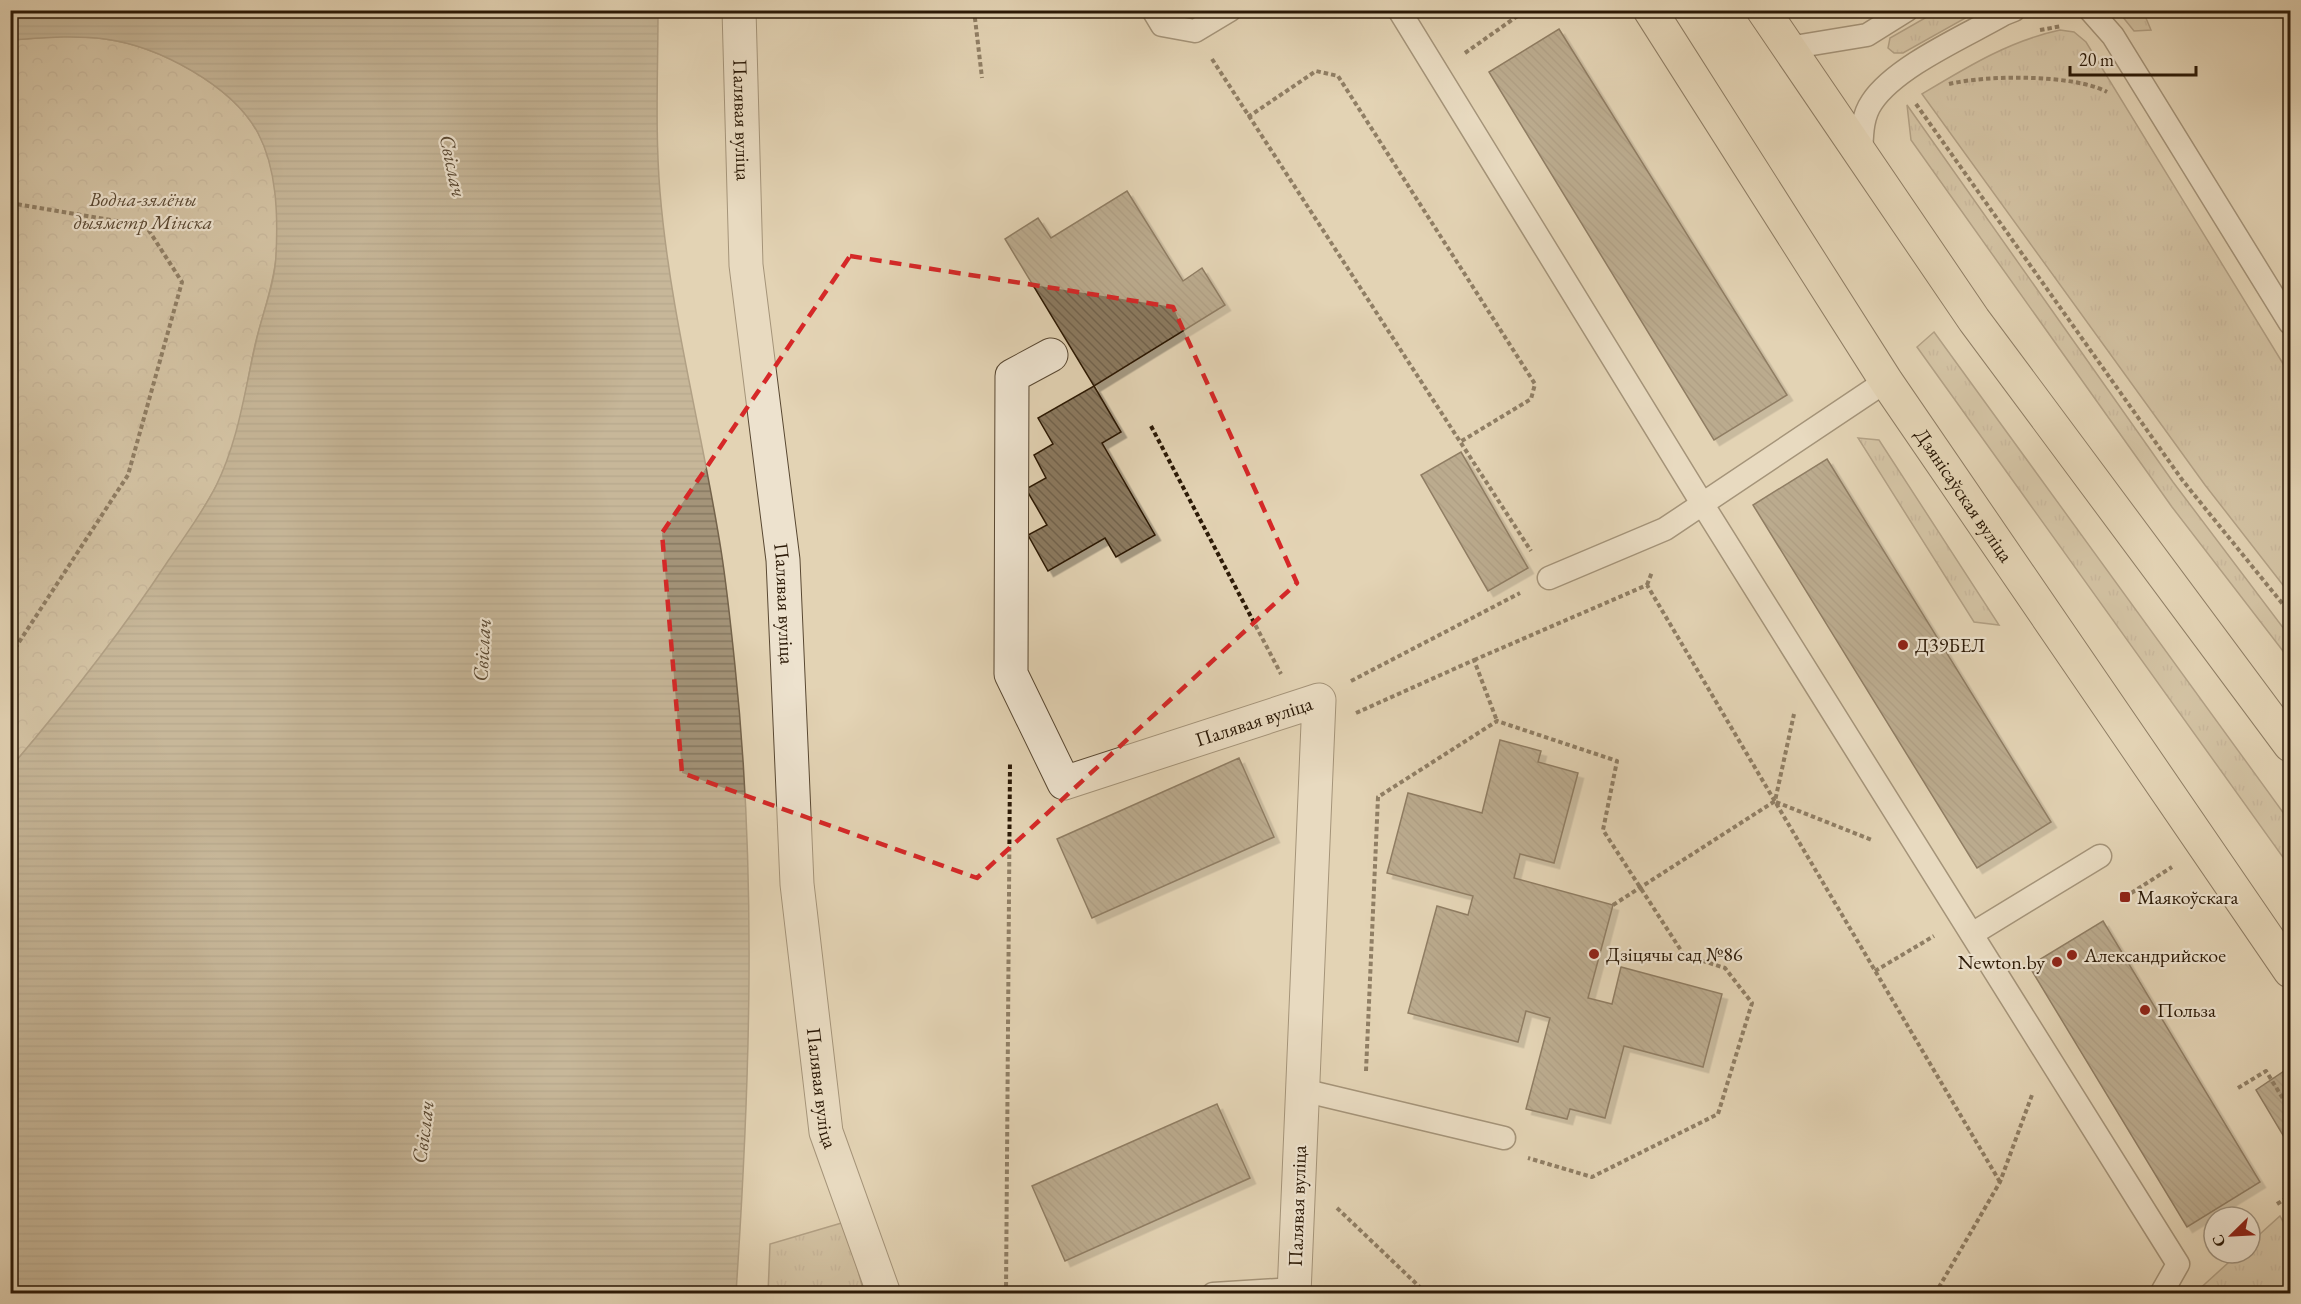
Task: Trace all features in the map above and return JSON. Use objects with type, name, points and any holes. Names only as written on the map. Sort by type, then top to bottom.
[{"type":"main road","name":"Дзянісаўская вуліца","points":[[1650,10],[1886,381],[2290,970]]},
{"type":"main road","points":[[1763,10],[1974,320],[2290,745]]},
{"type":"street","name":"Палявая вуліца","points":[[739,10],[746,265],[783,560],[797,884],[826,1132],[884,1293]]},
{"type":"street","name":"Палявая вуліца","points":[[1051,355],[1012,376],[1011,674],[1064,783],[1308,718],[1302,1090],[1294,1291]]},
{"type":"lane","points":[[1153,10],[1162,26],[1195,31],[1230,10]]},
{"type":"lane","points":[[1399,10],[1804,668],[2178,1264],[2161,1293]]},
{"type":"lane","points":[[1788,48],[1867,34],[1906,10]]},
{"type":"lane","points":[[1861,156],[1863,124],[1872,102],[1897,75],[2014,10]]},
{"type":"lane","points":[[2091,10],[2113,36],[2290,323]]},
{"type":"lane","points":[[1549,578],[1665,529],[1886,381]]},
{"type":"lane","points":[[1967,926],[2100,856]]},
{"type":"lane","points":[[1302,1090],[1504,1138]]},
{"type":"lane","points":[[1213,1293],[1294,1291]]},
{"type":"path","points":[[974,10],[982,78]]},
{"type":"path","points":[[1437,74],[1526,10]]},
{"type":"path","points":[[2029,32],[2059,25],[2068,27]]},
{"type":"path","points":[[1195,31],[1248,117],[1549,578],[1363,674]]},
{"type":"path","points":[[1248,117],[1316,71],[1338,76],[1535,384],[1531,399],[1460,442]]},
{"type":"path","points":[[1938,87],[1958,82],[1993,80],[2061,80],[2112,94]]},
{"type":"path","points":[[1911,96],[2183,481],[2290,613]]},
{"type":"path","points":[[10,203],[146,226],[182,282],[128,475],[10,656]]},
{"type":"path","points":[[1151,426],[1308,718],[1474,660],[1647,585],[2000,1182]]},
{"type":"path","points":[[1474,660],[1497,721]]},
{"type":"path","points":[[1613,905],[1775,801],[1804,668]]},
{"type":"path","points":[[1497,721],[1617,761],[1603,830],[1684,955],[1725,968],[1752,1003],[1718,1114],[1593,1177],[1506,1152],[1504,1138]]},
{"type":"path","points":[[1365,1105],[1378,797],[1497,721]]},
{"type":"path","points":[[1006,1293],[1010,757]]},
{"type":"path","points":[[1775,801],[1927,862]]},
{"type":"path","points":[[2125,897],[2206,845]]},
{"type":"path","points":[[1875,971],[1967,926]]},
{"type":"path","points":[[1935,1293],[2000,1182],[2047,1054]]},
{"type":"path","points":[[2238,1088],[2266,1071],[2290,1110]]},
{"type":"path","points":[[2277,1204],[2290,1196]]},
{"type":"path","points":[[1298,1198],[1328,1199],[1427,1293]]},
{"type":"highlighted area","points":[[850,256],[1173,307],[1297,583],[977,878],[682,773],[662,533]]},
{"type":"green space","points":[[1939,10],[1978,11],[1903,53],[1894,53],[1888,48],[1890,38]]},
{"type":"green space","points":[[2118,11],[2143,11],[2151,30],[2134,31]]},
{"type":"green space","points":[[2060,30],[2074,32],[2086,42],[2290,375],[2290,594],[2205,485],[1922,94],[2006,48]]},
{"type":"green space","name":"Водна-зялёны дыяметр Мінска","points":[[63,36],[105,39],[148,50],[192,71],[231,99],[258,133],[269,162],[276,194],[276,258],[240,419],[223,473],[192,527],[145,599],[66,701],[11,767],[11,40]]},
{"type":"green space","points":[[1907,105],[2173,482],[2290,637],[2290,660],[2172,507],[1911,140]]},
{"type":"green space","points":[[1934,332],[2290,822],[2290,867],[1917,347]]},
{"type":"green space","points":[[1858,438],[1879,440],[1999,625],[1974,622]]},
{"type":"green space","points":[[2280,1216],[2290,1234],[2290,1293],[2195,1293],[2226,1265],[2262,1265],[2262,1232]]},
{"type":"green space","points":[[845,1222],[864,1293],[768,1294],[770,1244]]},
{"type":"water","name":"Свіслач","points":[[11,10],[658,11],[658,147],[665,237],[679,327],[721,550],[742,744],[749,901],[749,980],[745,1137],[736,1293],[11,1293],[11,767],[73,692],[131,615],[216,486],[236,433],[271,288],[275,266],[277,225],[273,177],[264,147],[246,115],[231,99],[212,84],[170,59],[126,43],[81,37],[11,40]]},
{"type":"building","points":[[1559,29],[1787,395],[1714,440],[1489,72]]},
{"type":"building","points":[[1127,191],[1183,281],[1202,268],[1225,305],[1094,386],[1005,239],[1038,218],[1051,238]]},
{"type":"building","points":[[1094,386],[1121,432],[1102,443],[1155,535],[1116,557],[1105,538],[1048,571],[1028,535],[1047,525],[1026,489],[1046,478],[1034,455],[1053,444],[1038,418]]},
{"type":"building","points":[[1461,452],[1528,568],[1488,591],[1421,475]]},
{"type":"building","points":[[1827,459],[2051,822],[1977,868],[1753,505]]},
{"type":"building","points":[[1500,740],[1541,751],[1538,762],[1578,773],[1554,863],[1520,854],[1514,878],[1613,905],[1588,998],[1612,1004],[1621,967],[1722,994],[1703,1067],[1624,1046],[1605,1118],[1570,1109],[1567,1119],[1526,1109],[1550,1018],[1526,1011],[1518,1042],[1408,1013],[1437,906],[1468,915],[1473,896],[1387,873],[1408,793],[1482,813]]},
{"type":"building","points":[[1239,758],[1274,837],[1092,918],[1057,839]]},
{"type":"building","points":[[2103,921],[2260,1182],[2223,1205],[2202,1205],[2202,1218],[2187,1227],[2029,966]]},
{"type":"building","points":[[2290,1067],[2290,1147],[2256,1090]]},
{"type":"building","points":[[1217,1104],[1250,1178],[1065,1261],[1032,1186]]},
{"type":"place","name":"Д39БЕЛ","points":[[1903,645]]},
{"type":"place","name":"Маякоўскага","points":[[2125,897]]},
{"type":"place","name":"Дзіцячы сад №86","points":[[1594,954]]},
{"type":"place","name":"Александрийское","points":[[2072,955]]},
{"type":"place","name":"Newton.by","points":[[2057,962]]},
{"type":"place","name":"Польза","points":[[2145,1010]]}]
